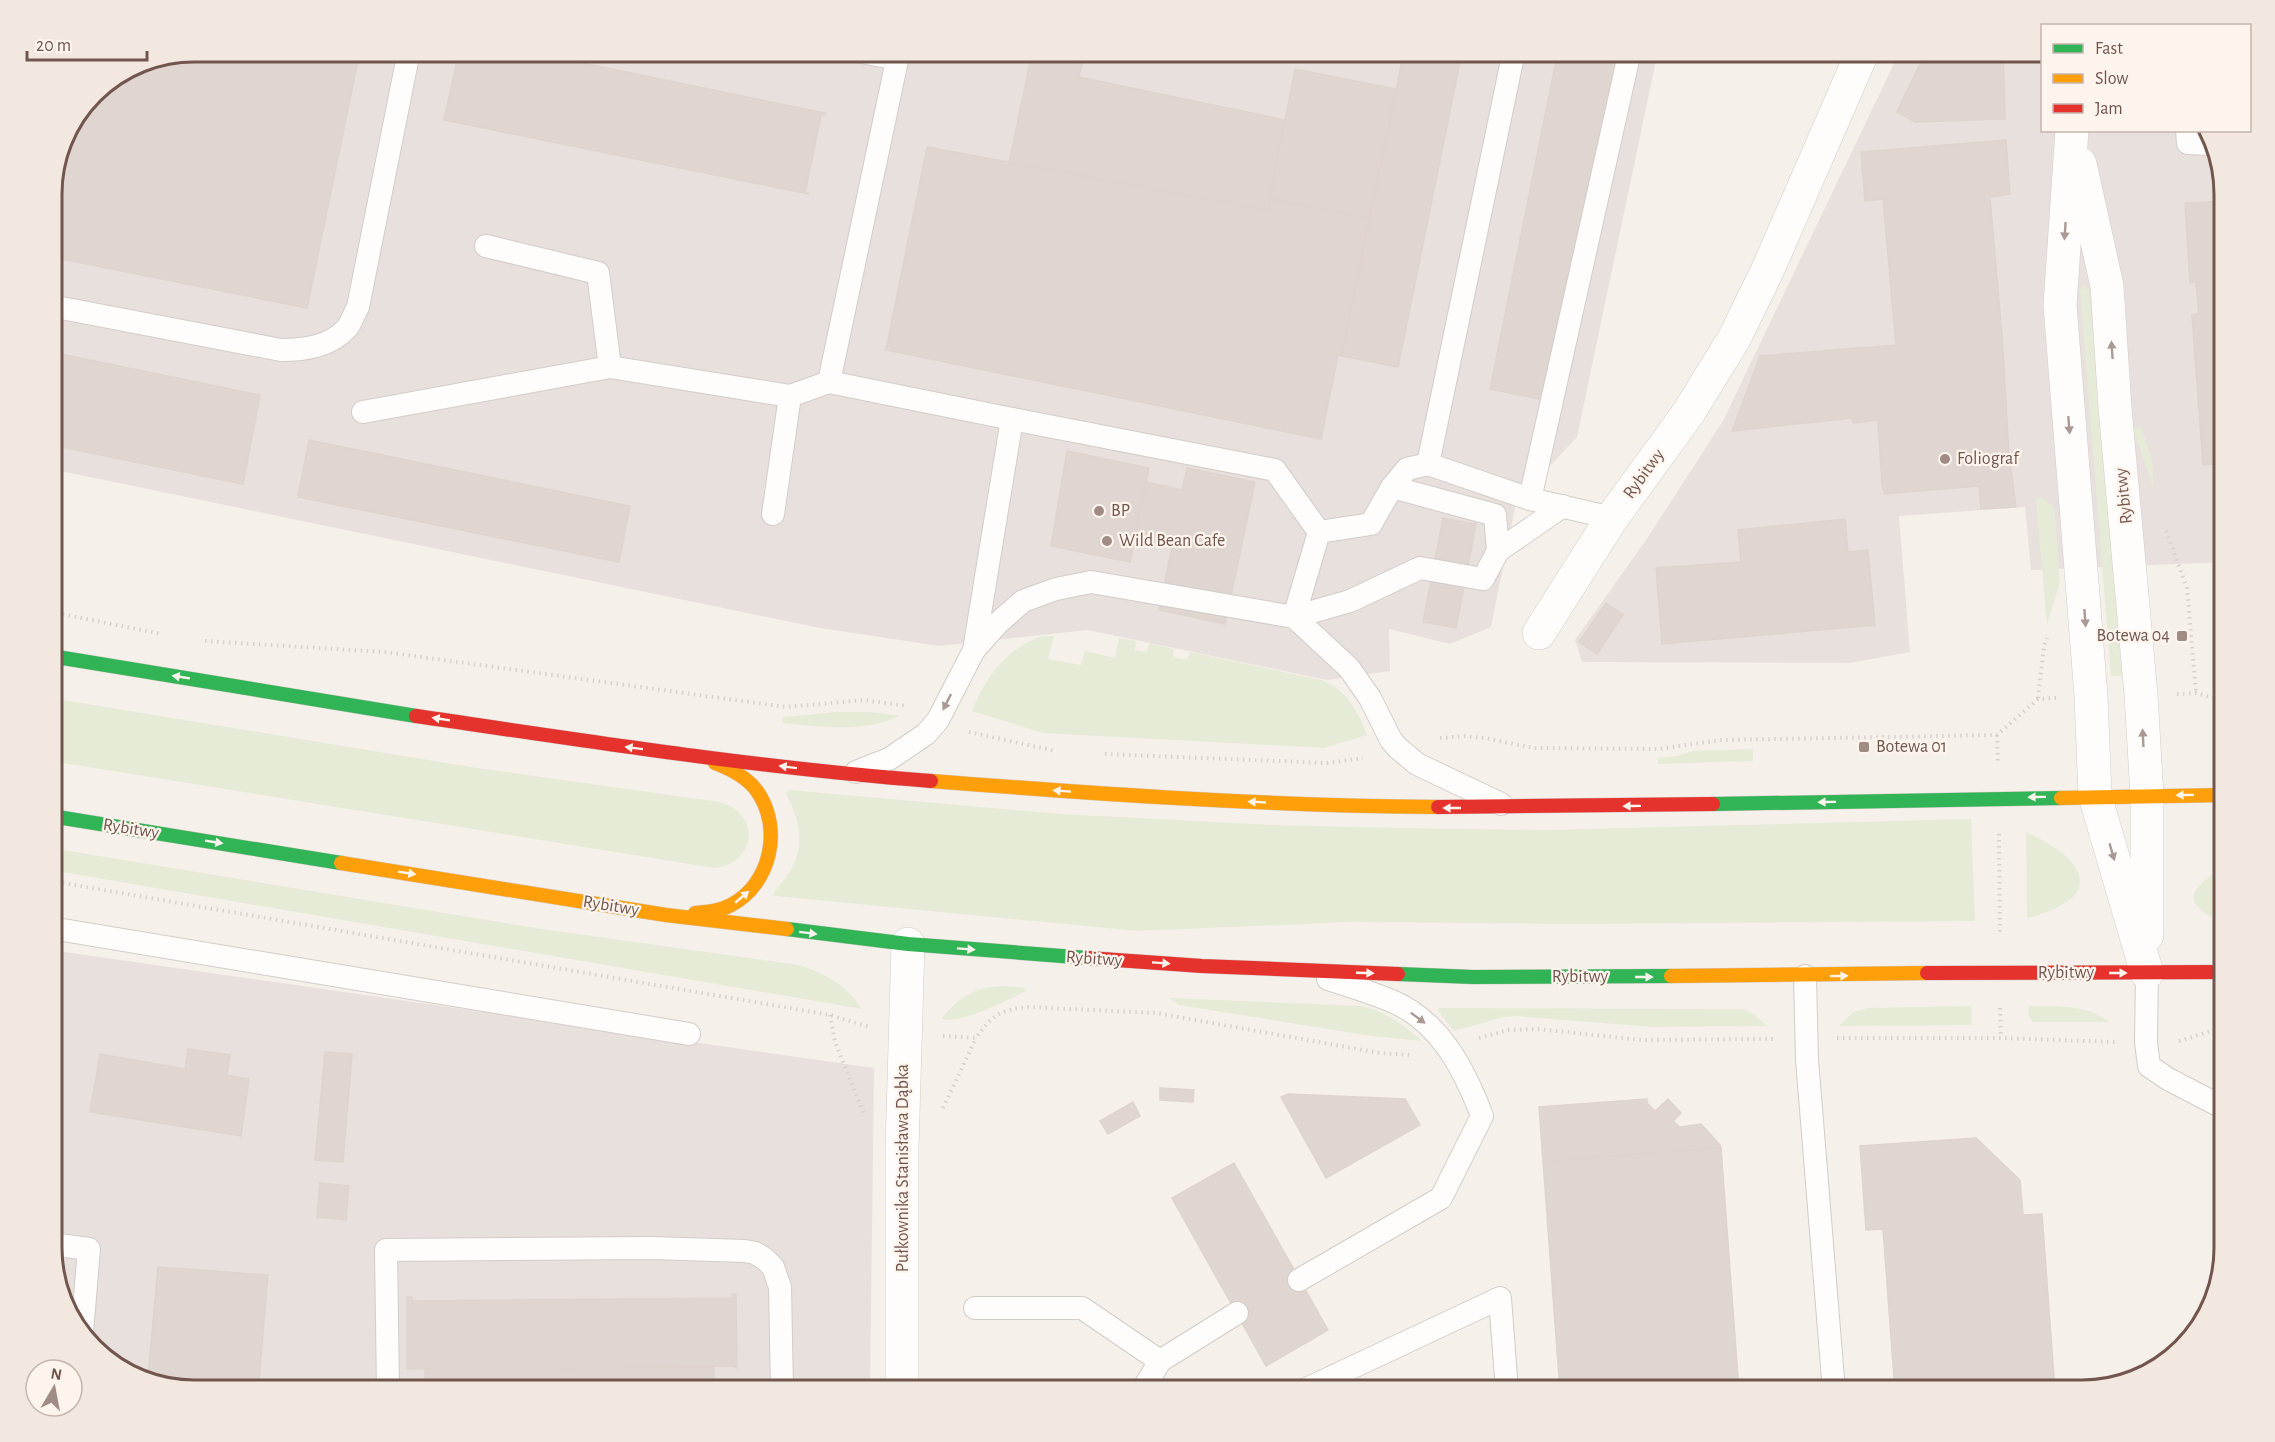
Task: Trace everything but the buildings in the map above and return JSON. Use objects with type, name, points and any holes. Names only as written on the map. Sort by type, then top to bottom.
[{"type":"main road","points":[[62,658],[339,704],[618,746],[846,775],[1150,798],[1311,805],[1510,808],[2214,795]]},
{"type":"main road","points":[[666,915],[706,913],[734,904],[755,885],[764,871],[770,854],[771,821],[755,789],[730,769],[692,755]]},
{"type":"main road","name":"Rybitwy","points":[[62,818],[666,915],[908,944],[1191,966],[1473,977],[1805,976],[2000,972],[2146,973]]},
{"type":"main road","points":[[2146,973],[2214,972]]},
{"type":"street","name":"Rybitwy","points":[[1539,633],[1612,518],[1689,412],[1735,337],[1768,270],[1858,62]]},
{"type":"street","name":"Rybitwy","points":[[2072,132],[2107,285],[2147,796],[2146,973]]},
{"type":"street","name":"Rybitwy","points":[[2072,132],[2060,305],[2091,696],[2095,796],[2146,973]]},
{"type":"street","name":"Pułkownika Stanisława Dąbka","points":[[902,1381],[902,1149],[908,944]]},
{"type":"lane","points":[[62,308],[280,350],[304,350],[329,342],[347,328],[358,307],[407,62]]},
{"type":"lane","points":[[829,382],[897,62]]},
{"type":"lane","points":[[1428,464],[1512,62]]},
{"type":"lane","points":[[1530,499],[1628,62]]},
{"type":"lane","points":[[2187,132],[2188,143],[2204,144]]},
{"type":"lane","points":[[486,246],[598,273],[610,367]]},
{"type":"lane","points":[[363,412],[610,367],[790,396],[829,382],[1275,470],[1319,532]]},
{"type":"lane","points":[[772,514],[790,396]]},
{"type":"lane","points":[[974,650],[1012,419]]},
{"type":"lane","points":[[1319,532],[1371,524],[1392,487],[1407,469],[1428,464],[1530,499],[1612,518]]},
{"type":"lane","points":[[1392,487],[1495,515],[1498,551]]},
{"type":"lane","points":[[846,775],[889,759],[926,734],[938,720],[974,650],[998,623],[1023,601],[1056,589],[1091,582],[1294,617],[1350,602],[1420,568],[1483,579],[1498,551],[1563,506]]},
{"type":"lane","points":[[1294,617],[1319,532]]},
{"type":"lane","points":[[1294,617],[1349,668],[1360,682],[1386,731],[1406,756],[1434,773],[1510,808]]},
{"type":"lane","points":[[62,930],[689,1034]]},
{"type":"lane","points":[[1299,1280],[1441,1198],[1482,1116],[1459,1064],[1448,1047],[1428,1025],[1395,1002],[1306,971]]},
{"type":"lane","points":[[2146,973],[2146,1042],[2149,1066],[2168,1079],[2214,1103]]},
{"type":"lane","points":[[1805,976],[1807,1060],[1833,1381]]},
{"type":"lane","points":[[62,1245],[89,1249],[83,1321]]},
{"type":"lane","points":[[388,1381],[386,1250],[652,1248],[745,1251],[765,1259],[773,1267],[780,1287],[782,1381]]},
{"type":"lane","points":[[1323,1381],[1500,1298],[1506,1381]]},
{"type":"lane","points":[[975,1308],[1082,1308],[1160,1360]]},
{"type":"lane","points":[[1148,1381],[1160,1360],[1237,1313]]},
{"type":"path","points":[[2164,525],[2187,588],[2196,693]]},
{"type":"path","points":[[62,614],[173,635]]},
{"type":"path","points":[[195,639],[385,652],[786,707],[864,700],[914,708]]},
{"type":"path","points":[[2038,699],[2044,646]]},
{"type":"path","points":[[2173,694],[2196,693],[2214,698]]},
{"type":"path","points":[[1434,739],[1465,736],[1534,748],[1647,749],[1722,740],[1998,735],[2038,699],[2058,698]]},
{"type":"path","points":[[958,729],[992,739],[1060,752]]},
{"type":"path","points":[[1998,735],[1998,753]]},
{"type":"path","points":[[1094,754],[1327,762],[1369,757]]},
{"type":"path","points":[[1998,823],[2000,921]]},
{"type":"path","points":[[62,883],[830,1015],[869,1027]]},
{"type":"path","points":[[2000,1005],[2001,1038]]},
{"type":"path","points":[[940,1113],[976,1038],[984,1026],[997,1014],[1009,1009],[1028,1007],[1156,1013],[1380,1053],[1418,1055]]},
{"type":"path","points":[[830,1015],[835,1042],[864,1114]]},
{"type":"path","points":[[1475,1039],[1508,1030],[1531,1029],[1641,1040],[1778,1039]]},
{"type":"path","points":[[2172,1043],[2214,1030]]},
{"type":"path","points":[[934,1035],[976,1038]]},
{"type":"path","points":[[1830,1038],[2001,1038],[2122,1042]]},
{"type":"shaded area","points":[[185,62],[1656,62],[1577,437],[1516,503],[1491,627],[1450,644],[1389,629],[1390,671],[1327,680],[1088,630],[939,646],[820,628],[62,471],[62,185],[66,159],[75,135],[84,120],[106,94],[127,79],[159,66]]},
{"type":"shaded area","points":[[1895,62],[2041,62],[2041,132],[2198,132],[2207,151],[2214,193],[2214,562],[2031,570],[2025,507],[1899,516],[1910,652],[1850,663],[1582,662],[1575,640],[1646,540],[1723,421]]},
{"type":"shaded area","points":[[62,952],[874,1068],[870,1381],[193,1381],[151,1374],[135,1367],[106,1348],[79,1315],[68,1291],[62,1257]]},
{"type":"green space","points":[[2084,286],[2089,290],[2122,676],[2111,676],[2080,290]]},
{"type":"green space","points":[[2141,427],[2152,460],[2154,489],[2133,429]]},
{"type":"green space","points":[[2036,498],[2042,498],[2054,507],[2060,582],[2047,625]]},
{"type":"green space","points":[[1043,636],[1054,636],[1048,659],[1081,665],[1085,651],[1115,658],[1119,638],[1136,641],[1135,650],[1147,652],[1149,643],[1174,649],[1173,657],[1187,660],[1190,652],[1321,680],[1337,689],[1350,702],[1367,735],[1324,748],[1043,733],[972,711],[999,665],[1019,648]]},
{"type":"green space","points":[[62,700],[477,768],[720,802],[734,808],[743,817],[748,827],[748,838],[739,858],[728,865],[714,868],[62,763]]},
{"type":"green space","points":[[837,712],[871,712],[900,716],[857,727],[782,723],[783,717]]},
{"type":"green space","points":[[1753,749],[1753,761],[1658,764],[1658,758],[1693,751]]},
{"type":"green space","points":[[789,790],[1062,814],[1272,825],[1544,830],[1971,819],[1975,921],[1575,924],[1350,922],[1137,931],[775,896],[774,892],[792,868],[799,845],[797,821],[786,793]]},
{"type":"green space","points":[[2026,832],[2064,854],[2075,866],[2080,878],[2078,889],[2069,900],[2052,910],[2027,918]]},
{"type":"green space","points":[[62,850],[542,929],[799,965],[835,981],[856,1000],[862,1009],[62,872]]},
{"type":"green space","points":[[2214,874],[2214,918],[2200,909],[2195,903],[2194,896],[2202,883]]},
{"type":"green space","points":[[1002,986],[1026,988],[1025,992],[972,1015],[951,1020],[941,1019],[967,995],[982,989]]},
{"type":"green space","points":[[1169,998],[1361,1006],[1386,1015],[1422,1041],[1371,1036],[1179,1005]]},
{"type":"green space","points":[[1971,1006],[1972,1025],[1839,1026],[1853,1012],[1868,1008]]},
{"type":"green space","points":[[2029,1006],[2061,1006],[2081,1009],[2110,1022],[2033,1022],[2028,1015]]},
{"type":"green space","points":[[1439,1008],[1744,1009],[1767,1026],[1652,1027],[1516,1016],[1504,1017],[1454,1031],[1438,1011]]},
{"type":"traffic: fast","points":[[62,658],[416,716]]},
{"type":"traffic: fast","points":[[1713,804],[2061,798]]},
{"type":"traffic: fast","points":[[62,818],[341,863]]},
{"type":"traffic: fast","points":[[787,929],[908,944],[1088,958]]},
{"type":"traffic: fast","points":[[1398,974],[1473,977],[1671,976]]},
{"type":"traffic: slow","points":[[695,913],[722,909],[745,896],[756,884],[769,854],[770,821],[757,791],[738,774],[715,763]]},
{"type":"traffic: slow","points":[[931,781],[1248,802],[1438,807]]},
{"type":"traffic: slow","points":[[2061,798],[2214,795]]},
{"type":"traffic: slow","points":[[341,863],[666,915],[787,929]]},
{"type":"traffic: slow","points":[[1671,976],[1927,973]]},
{"type":"traffic: jam","points":[[416,716],[737,761],[931,781]]},
{"type":"traffic: jam","points":[[1438,807],[1713,804]]},
{"type":"traffic: jam","points":[[1088,958],[1202,966],[1398,974]]},
{"type":"traffic: jam","points":[[1927,973],[2214,972]]},
{"type":"place","name":"Foliograf","points":[[1945,459]]},
{"type":"place","name":"BP","points":[[1099,511]]},
{"type":"place","name":"Wild Bean Cafe","points":[[1107,541]]},
{"type":"place","name":"Botewa 04","points":[[2182,636]]},
{"type":"place","name":"Botewa 01","points":[[1864,747]]}]
